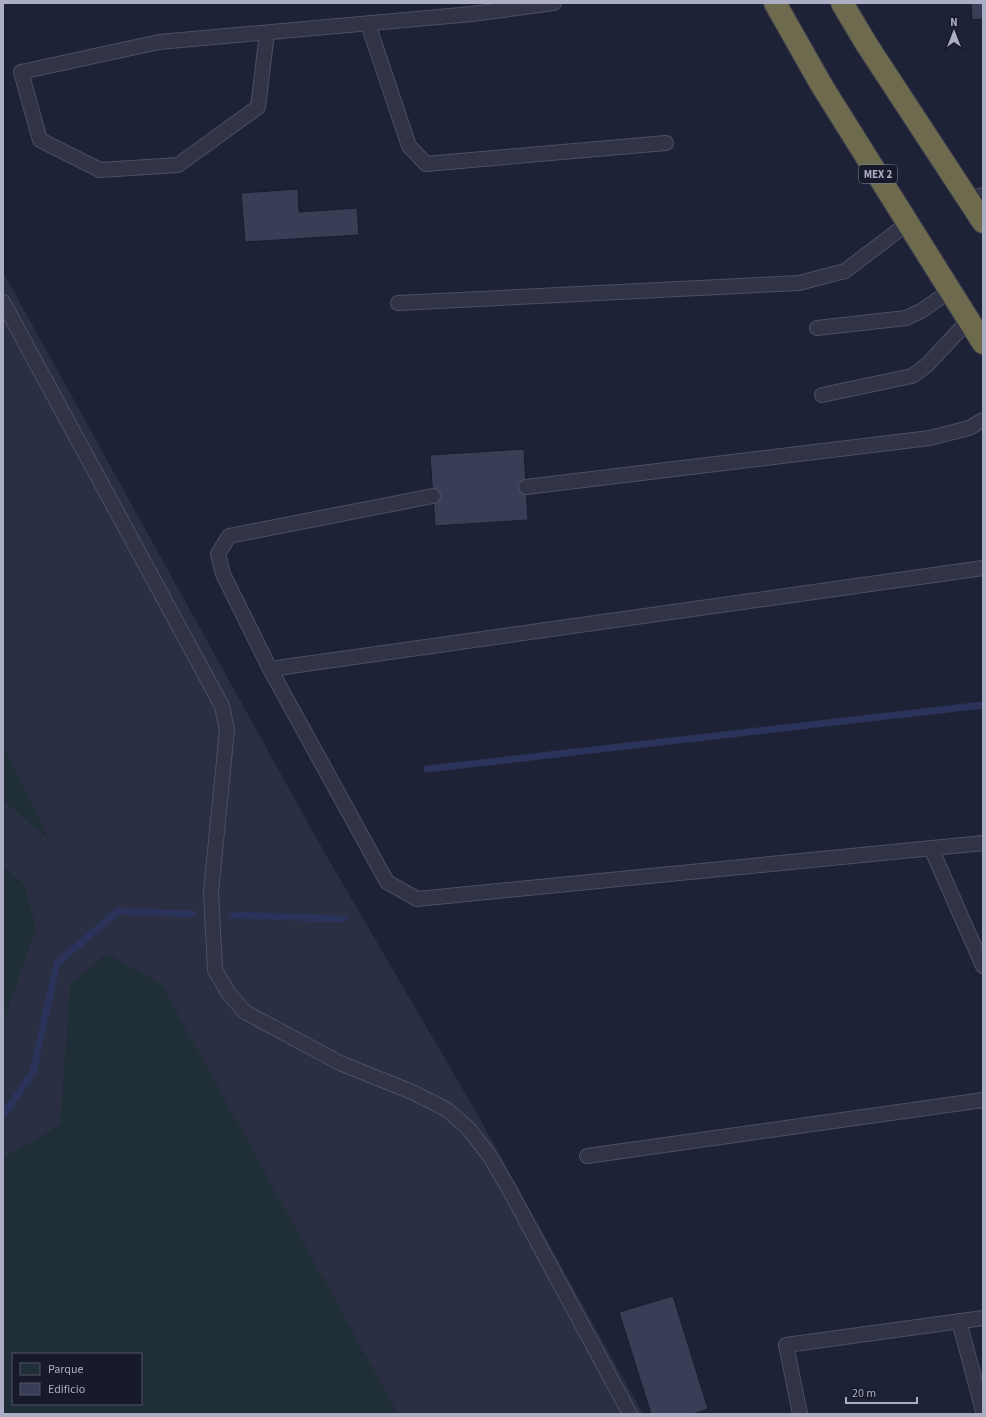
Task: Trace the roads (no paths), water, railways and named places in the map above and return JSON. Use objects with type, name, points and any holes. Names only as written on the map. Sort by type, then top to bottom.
[{"type":"highway","name":"MEX 2","points":[[775,3],[822,86],[983,343]]},
{"type":"highway","points":[[842,3],[976,197],[983,222]]},
{"type":"lane","points":[[267,33],[258,107],[178,165],[100,170],[40,140],[21,72],[159,42],[368,24],[472,9],[554,3]]},
{"type":"lane","points":[[368,24],[409,146],[426,164],[666,143]]},
{"type":"lane","points":[[398,303],[799,283],[845,271],[908,222]]},
{"type":"lane","points":[[816,328],[906,318],[921,311],[950,291]]},
{"type":"lane","points":[[3,302],[222,706],[227,730],[211,892],[215,970],[228,994],[245,1012],[340,1063],[412,1092],[446,1109],[468,1128],[489,1155],[510,1192],[630,1414]]},
{"type":"lane","points":[[822,395],[912,376],[927,365],[969,320]]},
{"type":"lane","points":[[526,488],[930,438],[969,428],[983,420]]},
{"type":"lane","points":[[433,496],[229,536],[218,554],[223,574],[270,669],[387,882],[417,899],[983,842]]},
{"type":"lane","points":[[270,669],[983,568]]},
{"type":"lane","points":[[931,848],[983,966]]},
{"type":"lane","points":[[588,1156],[983,1100]]},
{"type":"lane","points":[[800,1414],[786,1345],[983,1318]]},
{"type":"lane","points":[[959,1321],[983,1411]]},
{"type":"waterway","points":[[427,769],[983,705]]},
{"type":"waterway","points":[[3,1114],[33,1072],[57,963],[118,911],[193,914]]},
{"type":"waterway","points":[[232,915],[343,919]]}]
